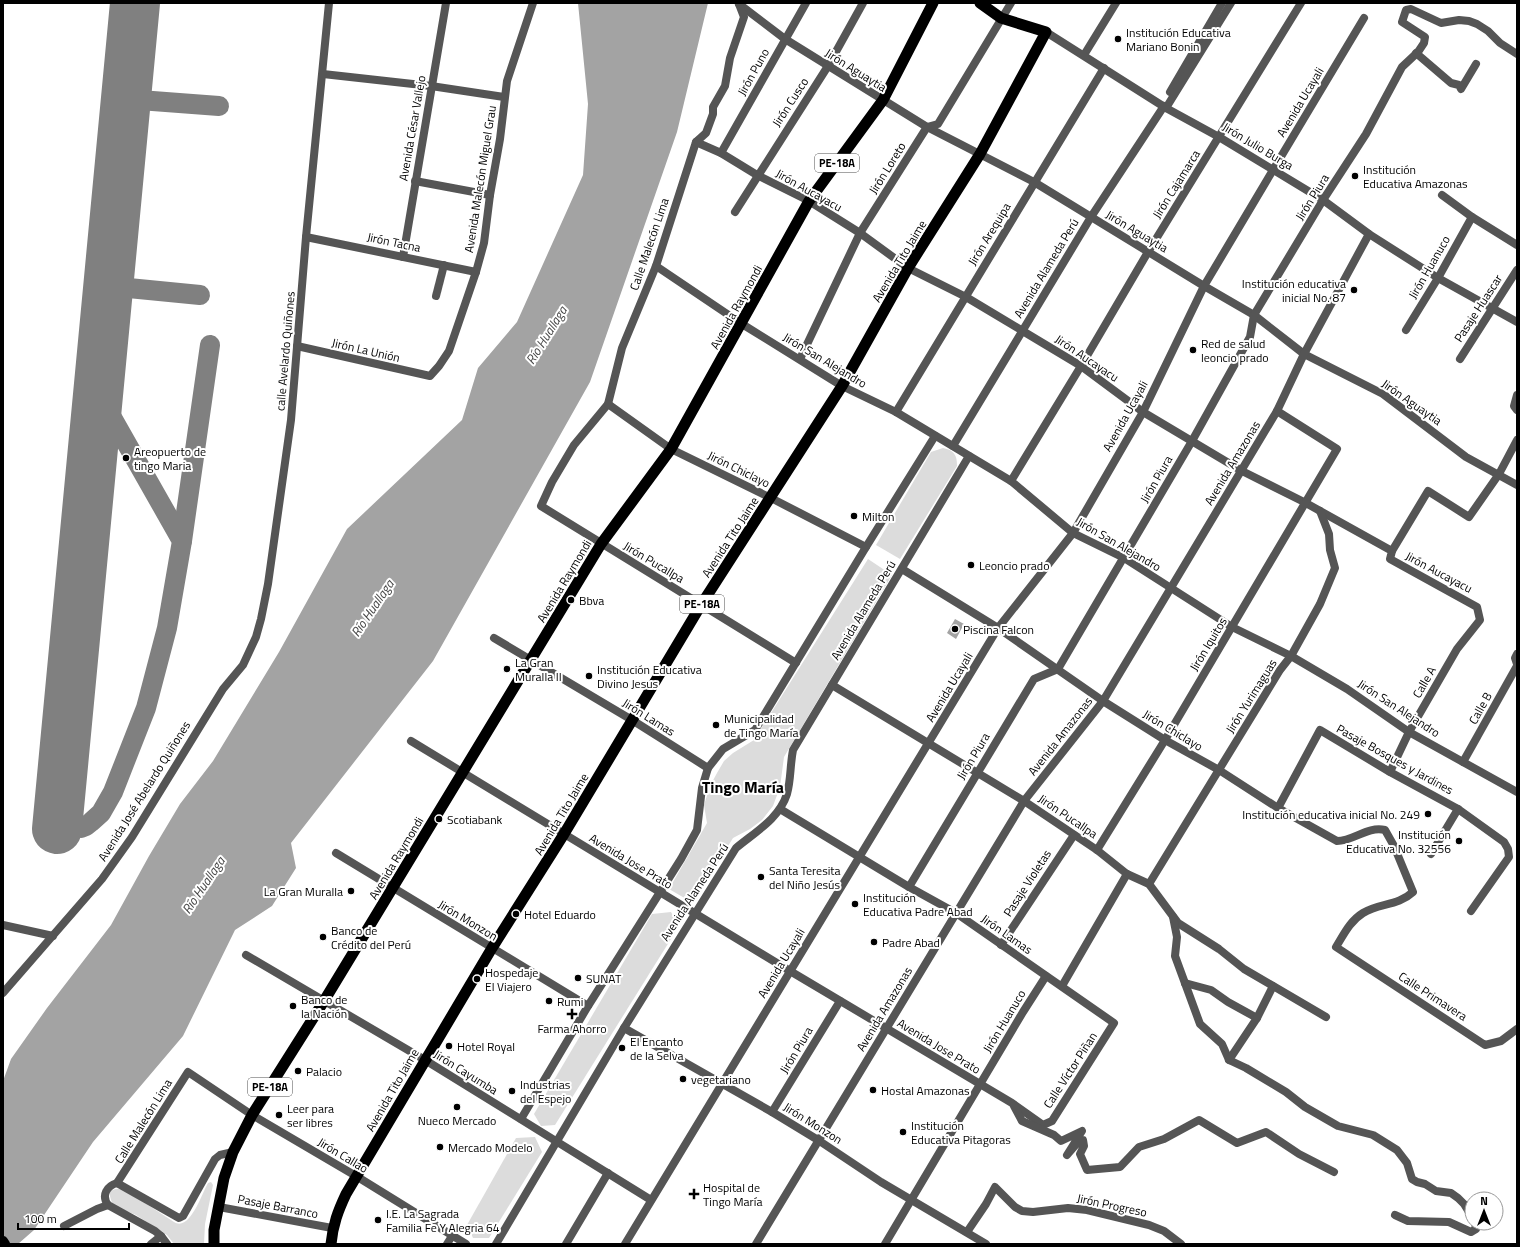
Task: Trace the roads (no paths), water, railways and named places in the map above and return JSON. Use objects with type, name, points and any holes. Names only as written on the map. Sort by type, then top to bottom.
[{"type":"highway","name":"Avenida Raymondi","points":[[219,1206],[224,1178],[233,1152],[252,1115],[324,1001],[601,544],[671,449],[742,324],[808,201],[883,100],[933,3]]},
{"type":"highway","name":"Jirón Julio Burga","points":[[980,3],[1001,18],[1046,32]]},
{"type":"highway","name":"Avenida Tito Jaime","points":[[356,1176],[492,948],[564,834],[701,605],[842,386],[908,268],[980,154],[1046,32]]},
{"type":"highway","name":"PE-18A","points":[[331,1244],[332,1228],[337,1213],[356,1176]]},
{"type":"highway","name":"PE-18A","points":[[214,1244],[214,1230],[219,1206]]},
{"type":"street","name":"calle Avelardo Quiñones","points":[[223,689],[243,665],[256,637],[268,584],[291,420],[306,237],[329,3]]},
{"type":"street","name":"Avenida César Vallejo","points":[[403,257],[446,3]]},
{"type":"street","name":"Avenida Malecón Miguel Grau","points":[[430,376],[449,352],[476,272],[484,243],[490,195],[500,139],[507,81],[533,3]]},
{"type":"street","name":"Jirón Puno","points":[[721,153],[806,3]]},
{"type":"street","name":"Jirón Cusco","points":[[735,212],[828,66],[863,3]]},
{"type":"street","name":"Jirón Loreto","points":[[800,359],[860,233],[927,127],[938,124],[1011,3]]},
{"type":"street","points":[[1084,56],[1116,3]]},
{"type":"street","name":"Avenida Alameda Perú","points":[[1164,106],[1222,3]]},
{"type":"street","name":"Avenida Alameda Perú","points":[[953,446],[1090,217],[1230,3]]},
{"type":"street","name":"Jirón Cajamarca","points":[[1011,481],[1148,252],[1301,3]]},
{"type":"street","name":"Jirón Aguaytia","points":[[739,4],[785,39],[927,127],[1034,182],[1254,315],[1304,354],[1383,394],[1466,457],[1517,485]]},
{"type":"street","name":"Calle Malecón Lima","points":[[541,506],[552,482],[574,445],[608,404],[622,348],[656,266],[696,142],[706,133],[712,114],[712,107],[726,86],[730,58],[744,17],[739,4]]},
{"type":"street","name":"Jirón Piura","points":[[909,887],[1034,679],[1058,669],[1192,441],[1250,337],[1254,315],[1323,200],[1366,134],[1402,67],[1424,43],[1425,37],[1402,22],[1406,10],[1411,9],[1442,23],[1459,20],[1478,24],[1488,31],[1500,43],[1517,54]]},
{"type":"street","name":"Avenida Ucayali","points":[[625,1244],[998,628],[1073,533],[1143,412],[1204,286],[1364,18]]},
{"type":"street","name":"Jirón Julio Burga","points":[[1046,32],[1164,106],[1219,137],[1323,200],[1369,234],[1438,278],[1517,322]]},
{"type":"street","points":[[1416,53],[1451,83],[1459,85],[1461,89],[1476,64]]},
{"type":"street","name":"Jirón Arequipa","points":[[896,412],[1104,68]]},
{"type":"street","points":[[322,74],[431,86],[504,97]]},
{"type":"street","name":"Jirón Aucayacu","points":[[696,142],[721,153],[757,176],[808,201],[860,233],[908,268],[966,297],[1081,366],[1143,412],[1242,472],[1304,502],[1392,551],[1390,559],[1477,607]]},
{"type":"street","points":[[415,181],[490,195]]},
{"type":"street","points":[[1442,195],[1472,217],[1517,246]]},
{"type":"street","name":"Jirón Huanuco","points":[[1406,330],[1438,278],[1472,217]]},
{"type":"street","name":"Avenida Amazonas","points":[[756,1244],[1024,801],[1103,700],[1242,472],[1277,411],[1304,354],[1369,234]]},
{"type":"street","name":"Jirón Tacna","points":[[306,237],[476,272]]},
{"type":"street","points":[[436,296],[444,265]]},
{"type":"street","name":"Jirón San Alejandro","points":[[656,266],[742,324],[842,386],[896,412],[1011,481],[1073,533],[1124,558],[1232,627],[1291,656],[1347,689],[1409,732],[1517,792]]},
{"type":"street","name":"Pasaje Huascar","points":[[1460,359],[1517,270]]},
{"type":"street","name":"Jirón La Unión","points":[[297,346],[430,376]]},
{"type":"street","points":[[1517,395],[1514,406],[1517,410]]},
{"type":"street","name":"Jirón Chiclayo","points":[[608,404],[671,449],[866,547]]},
{"type":"street","name":"Jirón Iquitos","points":[[1097,850],[1165,740],[1304,502],[1337,449],[1277,411]]},
{"type":"street","points":[[521,1120],[588,1006],[697,830],[702,788],[708,768],[723,750],[755,730],[935,436]]},
{"type":"street","points":[[1392,551],[1428,491],[1469,517],[1499,474],[1517,440]]},
{"type":"street","name":"Avenida Alameda Perú","points":[[496,1244],[624,1028],[694,913],[736,848],[762,828],[780,809],[787,795],[793,750],[969,456]]},
{"type":"street","name":"Jirón Pucallpa","points":[[541,506],[796,663]]},
{"type":"street","name":"Jirón Yurimaguas","points":[[1149,884],[1280,670],[1291,656],[1320,604],[1335,568],[1330,550],[1329,534],[1320,511]]},
{"type":"street","name":"Jirón Chiclayo","points":[[902,569],[998,628],[1103,700],[1165,740],[1219,770],[1278,808],[1336,841],[1345,841],[1372,829],[1385,830],[1394,846],[1413,892],[1405,899],[1363,913],[1350,924],[1336,947]]},
{"type":"street","name":"Calle A","points":[[1390,772],[1409,732],[1458,649],[1480,620],[1477,607]]},
{"type":"street","name":"Jirón Lamas","points":[[494,638],[632,720],[708,768]]},
{"type":"street","name":"Calle B","points":[[1463,762],[1517,665],[1515,658],[1517,654]]},
{"type":"street","name":"Jirón Pucallpa","points":[[832,685],[1024,801],[1097,850],[1127,874],[1149,884],[1173,914],[1178,923],[1219,949],[1244,969],[1326,1017]]},
{"type":"street","name":"Avenida José Abelardo Quiñones","points":[[3,993],[102,879],[132,837],[223,689]]},
{"type":"street","name":"Pasaje Bosques y Jardines","points":[[1278,808],[1320,730],[1390,772],[1458,809],[1501,839],[1507,845],[1509,857],[1471,911]]},
{"type":"street","name":"Avenida Jose Prato","points":[[411,742],[790,971],[981,1084],[1012,1103],[1043,1125]]},
{"type":"street","name":"Jirón Lamas","points":[[780,809],[859,858],[956,913],[1114,1023]]},
{"type":"street","points":[[1431,854],[1458,809]]},
{"type":"street","name":"Pasaje Violetas","points":[[1001,945],[1074,835]]},
{"type":"street","name":"Jirón Monzon","points":[[336,853],[588,1006]]},
{"type":"street","points":[[1062,986],[1127,874]]},
{"type":"street","points":[[1173,914],[1176,937],[1175,956],[1200,1024],[1222,1044],[1229,1060],[1246,1068],[1286,1092],[1305,1107],[1338,1126],[1373,1135],[1397,1150],[1407,1163],[1412,1179],[1425,1184],[1436,1191],[1451,1193],[1464,1204]]},
{"type":"street","points":[[3,925],[53,936]]},
{"type":"street","name":"Calle Primavera","points":[[1336,947],[1485,1045],[1501,1041],[1517,1029]]},
{"type":"street","name":"Jirón Cayumba","points":[[246,955],[425,1060],[651,1200]]},
{"type":"street","name":"Jirón Huanuco","points":[[885,1244],[1046,976]]},
{"type":"street","points":[[1185,983],[1211,990],[1228,1002],[1257,1018]]},
{"type":"street","points":[[1229,1060],[1257,1018],[1273,986]]},
{"type":"street","name":"Jirón Piura","points":[[772,1112],[840,1001]]},
{"type":"street","name":"Calle Víctor Piñan","points":[[1043,1125],[1052,1121],[1114,1023]]},
{"type":"street","name":"Jirón Monzon","points":[[624,1028],[772,1112],[818,1140],[881,1182],[986,1244]]},
{"type":"street","name":"Calle Malecón Lima","points":[[108,1205],[105,1196],[106,1190],[111,1184],[117,1182],[188,1072]]},
{"type":"street","name":"Jirón Callao","points":[[188,1072],[252,1115],[356,1176],[466,1244]]},
{"type":"street","points":[[1012,1103],[1022,1121],[1054,1135],[1061,1142],[1082,1131],[1067,1155],[1080,1140],[1083,1140],[1084,1146],[1080,1154],[1087,1170],[1120,1167],[1139,1147],[1164,1139],[1198,1120],[1237,1143],[1266,1132],[1299,1154],[1334,1172]]},
{"type":"street","points":[[117,1182],[178,1218],[183,1216],[215,1159],[220,1155],[233,1152]]},
{"type":"street","points":[[566,1244],[608,1173]]},
{"type":"street","name":"Jirón Progreso","points":[[967,1232],[986,1204],[995,1187],[1015,1207],[1022,1211],[1032,1212],[1068,1208],[1087,1210],[1149,1225],[1164,1231],[1181,1244]]},
{"type":"street","points":[[64,1226],[108,1205],[161,1236],[167,1244]]},
{"type":"street","name":"Pasaje Barranco","points":[[219,1206],[332,1228]]},
{"type":"street","points":[[1395,1215],[1408,1221],[1449,1222],[1464,1229]]},
{"type":"street","points":[[151,1244],[161,1236]]},
{"type":"street","points":[[447,1244],[452,1236]]},
{"type":"water","name":"Río Huallaga","points":[[578,3],[708,3],[677,132],[590,382],[433,661],[291,843],[296,868],[272,906],[235,930],[183,1036],[93,1142],[34,1230],[18,1244],[3,1244],[3,1081],[11,1059],[47,1008],[111,925],[180,804],[213,761],[279,652],[347,529],[462,420],[478,368],[517,322],[583,175],[588,104]]},
{"type":"water","name":"Piscina Falcon","points":[[955,619],[964,624],[956,639],[947,633]]},
{"type":"place","name":"Institución Educativa Mariano Bonin","points":[[1118,39]]},
{"type":"place","name":"Institución Educativa Amazonas","points":[[1355,176]]},
{"type":"place","name":"Institución educativa inicial No. 87","points":[[1354,290]]},
{"type":"place","name":"Red de salud leoncio prado","points":[[1193,350]]},
{"type":"place","name":"Areopuerto de tingo Maria","points":[[126,458]]},
{"type":"place","name":"Milton","points":[[854,516]]},
{"type":"place","name":"Leoncio prado","points":[[971,565]]},
{"type":"place","name":"Bbva","points":[[571,600]]},
{"type":"place","name":"Piscina Falcon","points":[[955,629]]},
{"type":"place","name":"La Gran Muralla II","points":[[507,669]]},
{"type":"place","name":"Institución Educativa Divino Jesus","points":[[589,676]]},
{"type":"place","name":"Municipalidad de Tingo María","points":[[716,725]]},
{"type":"place","name":"Institución educativa inicial No. 249","points":[[1428,814]]},
{"type":"place","name":"Scotiabank","points":[[439,819]]},
{"type":"place","name":"Institución Educativa No. 32556","points":[[1459,841]]},
{"type":"place","name":"Santa Teresita del Niño Jesús","points":[[761,877]]},
{"type":"place","name":"La Gran Muralla","points":[[351,891]]},
{"type":"place","name":"Institución Educativa Padre Abad","points":[[855,904]]},
{"type":"place","name":"Hotel Eduardo","points":[[516,914]]},
{"type":"place","name":"Banco de Crédito del Perú","points":[[323,937]]},
{"type":"place","name":"Padre Abad","points":[[874,942]]},
{"type":"place","name":"SUNAT","points":[[578,978]]},
{"type":"place","name":"Hospedaje El Viajero","points":[[477,979]]},
{"type":"place","name":"Rumi","points":[[549,1001]]},
{"type":"place","name":"Banco de la Nación","points":[[293,1006]]},
{"type":"place","name":"Farma Ahorro","points":[[572,1014]]},
{"type":"place","name":"Hotel Royal","points":[[449,1046]]},
{"type":"place","name":"El Encanto de la Selva","points":[[622,1048]]},
{"type":"place","name":"Palacio","points":[[298,1071]]},
{"type":"place","name":"vegetariano","points":[[683,1079]]},
{"type":"place","name":"Hostal Amazonas","points":[[873,1090]]},
{"type":"place","name":"Industrias del Espejo","points":[[512,1091]]},
{"type":"place","name":"Nueco Mercado","points":[[457,1107]]},
{"type":"place","name":"Leer para ser libres","points":[[279,1115]]},
{"type":"place","name":"Institución Educativa Pitagoras","points":[[903,1132]]},
{"type":"place","name":"Mercado Modelo","points":[[440,1147]]},
{"type":"place","name":"Hospital de Tingo María","points":[[694,1194]]},
{"type":"place","name":"I.E. La Sagrada Familia Fe Y Alegria 64","points":[[378,1220]]},
{"type":"district","name":"Tingo María","points":[[743,787]]}]
